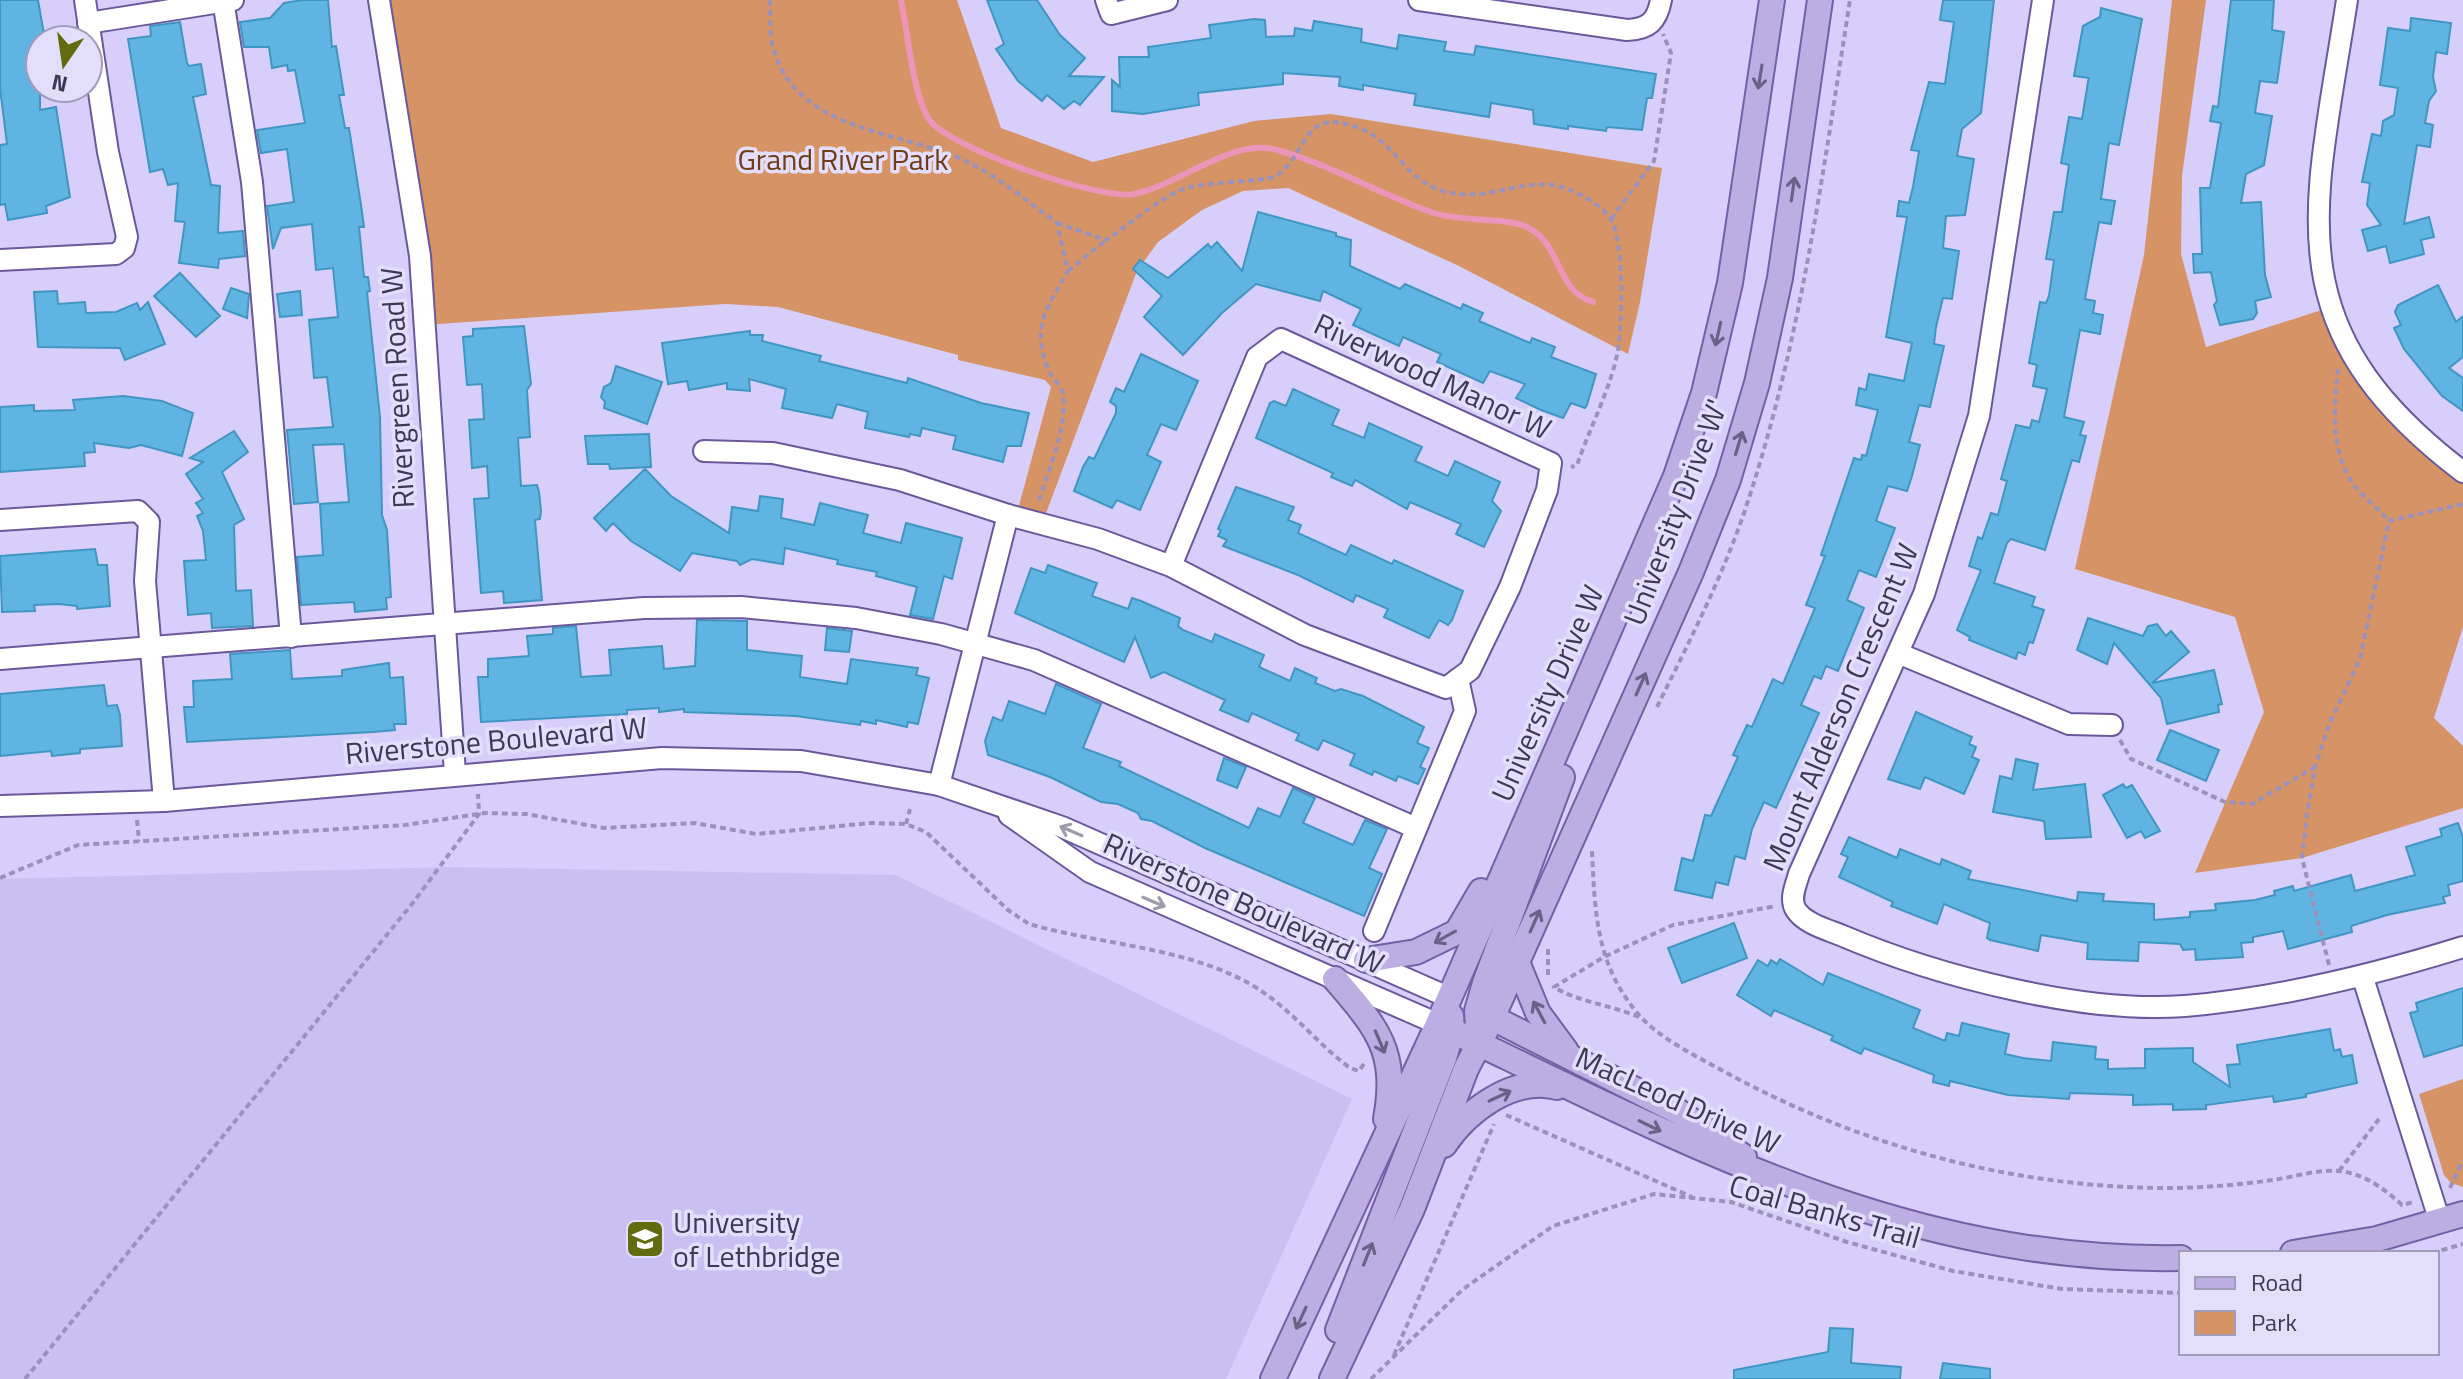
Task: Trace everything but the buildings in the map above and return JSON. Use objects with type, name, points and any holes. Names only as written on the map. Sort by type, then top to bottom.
[{"type":"main road","name":"University Drive W","points":[[1273,1379],[1380,1149],[1445,1028],[1450,998],[1676,476],[1704,393],[1730,283],[1772,0]]},
{"type":"main road","name":"University Drive W'","points":[[1485,1014],[1517,962],[1691,572],[1728,480],[1757,383],[1780,278],[1819,6]]},
{"type":"main road","points":[[1332,1379],[1428,1171],[1479,1043],[1485,1014],[1550,808],[1598,690],[1621,605]]},
{"type":"main road","points":[[1366,960],[1416,952],[1457,932],[1556,752]]},
{"type":"main road","points":[[1517,962],[1538,1013],[1570,1056]]},
{"type":"main road","points":[[1335,979],[1367,1016],[1383,1044],[1392,1078],[1380,1149]]},
{"type":"main road","name":"Riverstone Boulevard W","points":[[1450,998],[1485,1014]]},
{"type":"main road","name":"MacLeod Drive W","points":[[1485,1014],[1679,1112],[1779,1181]]},
{"type":"main road","points":[[1319,1379],[1445,1028]]},
{"type":"main road","name":"Riverstone Boulevard W","points":[[1445,1028],[1479,1043]]},
{"type":"main road","name":"MacLeod Drive W","points":[[1479,1043],[1688,1144],[1779,1181]]},
{"type":"main road","points":[[1428,1171],[1462,1122],[1497,1096],[1531,1085],[1579,1092]]},
{"type":"main road","points":[[1779,1181],[1876,1215],[1972,1239],[2086,1255],[2179,1258]]},
{"type":"main road","points":[[2305,1251],[2377,1239],[2452,1218]]},
{"type":"street","points":[[0,260],[116,254],[124,248],[127,237],[108,152],[85,0]]},
{"type":"street","name":"Rivergreen Road W","points":[[379,0],[420,256],[455,774]]},
{"type":"street","points":[[1106,0],[1111,14],[1167,0]]},
{"type":"street","points":[[1419,0],[1606,29],[1638,30],[1655,20],[1661,0]]},
{"type":"street","name":"Mount Alderson Crescent W","points":[[2043,0],[1979,416],[1945,535],[1900,654],[1799,874],[1794,903],[1796,910],[1810,921],[1870,947],[1982,983],[2117,1005],[2184,1006],[2363,978],[2463,947]]},
{"type":"street","points":[[2347,0],[2316,220],[2320,269],[2341,337],[2365,378],[2394,412],[2463,472]]},
{"type":"street","points":[[88,23],[227,1],[254,197],[291,637]]},
{"type":"street","name":"Riverwood Manor W","points":[[1171,566],[1257,357],[1281,339],[1551,463],[1547,490],[1510,587],[1470,670],[1458,679]]},
{"type":"street","points":[[704,451],[773,453],[900,480],[1008,515],[1098,539],[1171,566],[1305,635],[1446,688],[1458,679],[1465,711],[1374,931]]},
{"type":"street","points":[[0,520],[138,511],[149,522],[145,581],[164,801]]},
{"type":"street","points":[[939,785],[1008,515]]},
{"type":"street","points":[[0,659],[644,608],[741,607],[856,618],[975,643],[1034,660],[1416,828]]},
{"type":"street","points":[[1900,654],[2069,724],[2112,725]]},
{"type":"street","name":"Riverstone Boulevard W","points":[[0,806],[164,801],[577,763],[733,757],[865,770],[939,785],[1062,827],[1450,998]]},
{"type":"street","name":"Riverstone Boulevard W","points":[[993,803],[1090,872],[1445,1028]]},
{"type":"street","points":[[2363,978],[2433,1198],[2452,1218]]},
{"type":"path","points":[[770,0],[772,42],[786,78],[812,104],[855,128],[965,161],[1005,185],[1057,223],[1106,240]]},
{"type":"path","points":[[1611,219],[1654,161],[1671,53],[1655,20]]},
{"type":"path","points":[[1033,522],[1063,421],[1063,391],[1050,375],[1040,347],[1040,322],[1068,271],[1106,240],[1180,190],[1213,181],[1273,178],[1290,165],[1301,142],[1315,128],[1333,121],[1362,128],[1425,185],[1456,194],[1556,185],[1587,199],[1611,219],[1621,265],[1617,352],[1577,465],[1549,473]]},
{"type":"path","points":[[1057,223],[1068,271]]},
{"type":"path","points":[[2341,337],[2333,414],[2341,453],[2354,484],[2389,521]]},
{"type":"path","points":[[2389,521],[2463,504]]},
{"type":"path","points":[[2333,983],[2302,858],[2315,767],[2329,725],[2360,659],[2389,521]]},
{"type":"path","points":[[2112,725],[2131,759],[2225,802],[2252,804],[2315,767]]},
{"type":"path","points":[[906,824],[910,809]]},
{"type":"path","points":[[25,1379],[412,904],[479,814]]},
{"type":"path","points":[[0,878],[78,845],[405,825],[479,814],[526,814],[604,828],[695,823],[756,834],[871,823],[906,824],[926,832],[1008,910],[1029,924],[1232,974],[1297,1016],[1336,1058],[1359,1071],[1371,1049]]},
{"type":"path","points":[[1591,845],[1596,930],[1604,957],[1642,1018]]},
{"type":"path","points":[[1794,903],[1673,925],[1604,957],[1554,987],[1569,996],[1606,1003],[1642,1018],[1694,1055],[1772,1097],[1864,1136],[1966,1167],[2074,1185],[2167,1188],[2254,1182],[2339,1171],[2366,1178],[2402,1205],[2447,1195],[2463,1160]]},
{"type":"path","points":[[1393,1357],[1499,1112],[1695,1198]]},
{"type":"path","points":[[2339,1171],[2379,1119]]},
{"type":"path","name":"Coal Banks Trail","points":[[1371,1379],[1462,1290],[1553,1226],[1654,1194],[1731,1202],[1847,1242],[1953,1271],[2062,1289],[2179,1293]]},
{"type":"path","points":[[2439,1251],[2463,1244]]},
{"type":"shaded area","name":"University of Lethbridge","points":[[447,867],[896,875],[1352,1099],[1226,1379],[0,1379],[0,879]]},
{"type":"green space","name":"Grand River Park","points":[[379,0],[957,0],[1001,128],[1093,162],[1254,121],[1331,114],[1662,168],[1640,302],[1628,354],[1459,266],[1288,188],[1243,191],[1202,210],[1158,242],[1137,271],[1042,524],[1016,517],[1051,387],[1045,380],[958,360],[958,355],[778,307],[725,304],[424,325]]},
{"type":"green space","points":[[2172,0],[2206,0],[2182,176],[2181,254],[2206,347],[2331,307],[2341,337],[2463,472],[2463,627],[2434,718],[2463,746],[2463,808],[2302,858],[2195,873],[2264,712],[2235,617],[2075,569],[2144,255]]},
{"type":"green space","points":[[2463,1079],[2463,1187],[2451,1183],[2444,1175],[2419,1094]]},
{"type":"waterway","points":[[901,0],[914,77],[928,118],[940,130],[992,157],[1059,181],[1116,194],[1134,194],[1242,150],[1277,150],[1434,213],[1510,222],[1529,228],[1548,246],[1572,288],[1593,302]]},
{"type":"place","name":"University of Lethbridge","points":[[645,1239]]}]
